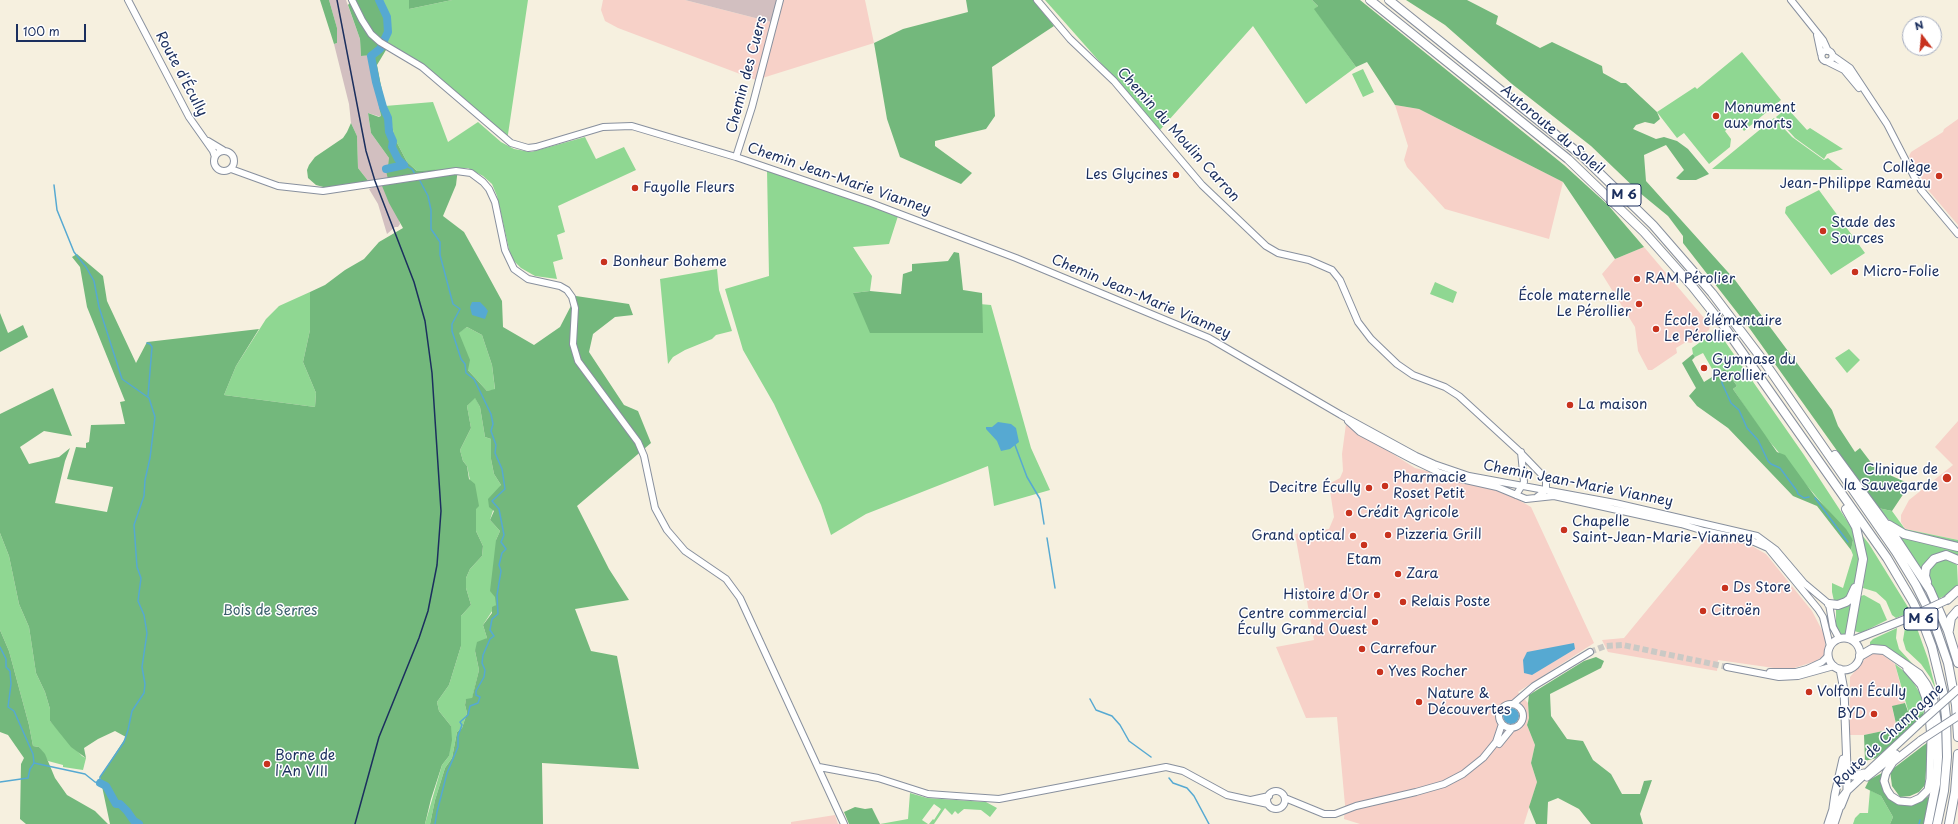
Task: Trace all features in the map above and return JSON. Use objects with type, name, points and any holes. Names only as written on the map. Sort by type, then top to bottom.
[{"type":"highway","name":"Autoroute du Soleil","points":[[1370,0],[1568,158],[1625,212],[1668,258],[1722,325],[1900,580],[1923,623],[1932,647],[1943,692],[1947,745],[1944,791],[1937,824]]},
{"type":"highway","name":"Autoroute du Soleil","points":[[1389,0],[1560,137],[1642,214],[1682,256],[1712,293],[1765,363],[1904,565],[1932,617],[1948,663],[1956,705],[1958,737]]},
{"type":"highway","points":[[1815,435],[1826,443],[1884,522],[1930,590]]},
{"type":"highway","points":[[1806,444],[1856,527],[1863,553],[1851,639]]},
{"type":"highway","points":[[1884,522],[1904,534],[1958,547]]},
{"type":"highway","points":[[1958,560],[1942,555],[1930,562],[1925,576],[1948,631],[1958,664]]},
{"type":"highway","points":[[1829,604],[1838,606],[1850,599],[1860,577]]},
{"type":"highway","points":[[1947,600],[1958,590]]},
{"type":"highway","points":[[1948,631],[1951,618],[1958,610]]},
{"type":"highway","points":[[1860,656],[1872,649],[1881,649],[1910,668],[1922,678],[1933,698],[1938,739],[1937,772],[1928,824]]},
{"type":"highway","points":[[1949,824],[1955,792],[1958,754]]},
{"type":"main road","points":[[1842,806],[1847,791],[1844,690],[1840,668],[1828,656],[1830,646],[1839,638],[1851,639],[1906,619],[1958,595]]},
{"type":"main road","points":[[1840,668],[1856,665],[1860,656],[1859,646],[1851,639]]},
{"type":"main road","points":[[1898,661],[1914,676],[1925,694],[1930,720],[1931,750],[1930,784],[1926,793],[1918,800],[1911,802],[1896,800],[1887,790],[1884,781],[1886,773],[1893,762],[1921,740]]},
{"type":"main road","name":"Route de Champagne","points":[[1828,824],[1834,809],[1847,791],[1869,769],[1958,689]]},
{"type":"main road","name":"Route de Champagne","points":[[1834,824],[1842,806],[1854,790],[1873,772],[1899,752],[1921,740],[1958,716]]},
{"type":"main road","points":[[1834,809],[1835,794],[1845,751]]},
{"type":"main road","points":[[1847,768],[1850,775],[1857,776],[1869,769]]},
{"type":"street","name":"Route d'Écully","points":[[128,0],[184,107],[215,157]]},
{"type":"street","name":"Chemin Jean-Marie Vianney","points":[[352,0],[366,28],[383,44],[422,67],[507,141],[528,148],[540,147],[602,127],[632,126],[736,157],[871,203],[970,240],[1209,338],[1341,415],[1416,456],[1434,464],[1469,476],[1642,509],[1751,534],[1768,543],[1804,583],[1829,604]]},
{"type":"street","name":"Chemin des Cuers","points":[[736,157],[752,107],[780,0]]},
{"type":"street","name":"Chemin du Moulin Carron","points":[[1038,0],[1070,39],[1114,81],[1202,185],[1266,246],[1278,253],[1309,260],[1332,270],[1340,280],[1358,322],[1371,339],[1397,364],[1413,375],[1445,387],[1459,396],[1521,452],[1546,479],[1546,490]]},
{"type":"street","points":[[1791,0],[1816,32],[1828,51],[1850,68],[1887,124],[1921,190],[1958,234]]},
{"type":"street","points":[[1816,32],[1823,61],[1844,70],[1869,97]]},
{"type":"street","points":[[1822,54],[1824,51],[1828,51]]},
{"type":"street","points":[[1828,62],[1833,56]]},
{"type":"street","name":"Route d'Écully","points":[[203,137],[223,150]]},
{"type":"street","points":[[247,174],[230,152],[223,150],[218,152],[214,163],[218,168],[225,171],[231,169],[278,186],[298,190],[323,191],[364,186],[456,170],[471,173],[483,182],[489,189],[495,202],[507,257],[514,269],[521,276],[560,286],[570,293],[574,304],[573,344],[578,361],[638,442],[644,456],[655,508],[671,536],[685,551],[726,579],[740,598],[795,718],[814,750],[819,767],[844,824]]},
{"type":"street","points":[[231,169],[235,160]]},
{"type":"street","name":"Chemin Jean-Marie Vianney","points":[[1341,415],[1360,432],[1428,468],[1461,479],[1497,487],[1526,499],[1554,496],[1752,541],[1770,550],[1818,609],[1823,617],[1830,646]]},
{"type":"street","points":[[1516,495],[1524,482],[1521,452]]},
{"type":"street","points":[[1537,497],[1546,490]]},
{"type":"street","points":[[1717,534],[1728,529]]},
{"type":"street","points":[[1829,604],[1833,627],[1839,638]]},
{"type":"street","points":[[1512,728],[1502,724],[1499,718],[1500,710],[1504,706],[1513,704],[1525,694],[1590,652]]},
{"type":"street","points":[[1754,672],[1796,672],[1814,667],[1828,656]]},
{"type":"street","points":[[1728,667],[1779,677],[1789,677],[1840,668]]},
{"type":"street","points":[[1520,709],[1525,694]]},
{"type":"street","points":[[1247,801],[1269,796],[1273,792],[1278,791],[1285,798],[1301,806],[1328,814],[1341,812],[1356,806],[1416,792],[1441,788],[1465,778],[1484,762],[1512,728],[1522,722],[1523,715],[1520,709],[1513,704]]},
{"type":"street","points":[[1416,792],[1450,781],[1477,763],[1496,742],[1502,724]]},
{"type":"street","points":[[819,767],[878,778],[928,794],[999,799],[1166,767],[1183,771],[1220,792],[1247,801],[1268,804],[1272,808],[1277,809],[1284,805],[1301,806]]},
{"type":"street","points":[[1268,804],[1269,796]]},
{"type":"street","points":[[1284,805],[1285,798]]},
{"type":"shaded area","points":[[329,0],[346,0],[360,39],[361,56],[372,54],[381,117],[368,113],[371,133],[389,158],[388,179],[400,224],[387,234],[378,204],[369,189],[375,186],[369,182],[358,168],[357,136],[351,123],[349,104],[334,44],[337,43],[337,28]]},
{"type":"shaded area","points":[[603,0],[685,0],[771,22],[778,0],[865,0],[874,43],[756,80],[618,28],[605,21],[601,10]]},
{"type":"shaded area","points":[[685,0],[779,0],[771,22]]},
{"type":"shaded area","points":[[1395,105],[1419,109],[1563,182],[1549,239],[1445,209],[1407,167],[1404,160],[1408,146]]},
{"type":"shaded area","name":"Collège Jean-Philippe Rameau","points":[[1958,119],[1958,225],[1929,191],[1909,156],[1911,152],[1943,132],[1944,129]]},
{"type":"shaded area","points":[[1644,247],[1710,325],[1709,330],[1691,343],[1686,342],[1676,348],[1677,353],[1652,370],[1648,370],[1638,351],[1635,327],[1602,274],[1615,259]]},
{"type":"shaded area","name":"Clinique de la Sauvegarde","points":[[1958,421],[1958,540],[1905,529],[1901,522],[1901,515],[1909,500],[1953,465],[1935,447]]},
{"type":"shaded area","points":[[1346,424],[1415,468],[1501,490],[1531,507],[1594,643],[1518,692],[1528,703],[1529,718],[1527,725],[1535,745],[1531,763],[1537,782],[1524,824],[1360,824],[1344,819],[1345,805],[1337,717],[1306,718],[1276,647],[1314,640],[1295,534],[1329,529],[1334,517],[1329,484],[1340,478],[1343,471],[1342,454]]},
{"type":"shaded area","points":[[1709,535],[1750,545],[1766,554],[1812,611],[1825,636],[1825,655],[1816,661],[1788,670],[1718,660],[1717,671],[1608,652],[1602,640],[1624,638]]},
{"type":"shaded area","points":[[1880,653],[1895,664],[1905,703],[1892,707],[1897,728],[1864,735],[1849,735],[1850,677],[1869,654]]},
{"type":"shaded area","points":[[835,815],[838,824],[791,824],[791,822]]},
{"type":"green space","points":[[320,0],[329,0],[337,28],[337,43],[334,44]]},
{"type":"green space","name":"Bois de Serres","points":[[352,0],[379,0],[387,17],[389,28],[388,36],[383,45],[386,50],[377,65],[385,106],[390,116],[395,139],[407,162],[417,171],[458,168],[456,185],[443,216],[464,232],[502,301],[503,327],[534,345],[560,327],[576,296],[629,304],[633,315],[615,317],[593,334],[589,352],[624,405],[638,411],[651,443],[577,506],[609,569],[629,600],[575,609],[591,651],[617,656],[639,769],[542,763],[543,824],[430,824],[435,800],[445,768],[452,758],[457,732],[462,728],[467,713],[465,705],[466,699],[472,698],[479,670],[475,651],[477,642],[487,638],[483,625],[492,613],[492,607],[496,605],[495,597],[490,591],[496,540],[500,531],[490,520],[494,511],[489,507],[488,499],[501,485],[494,474],[491,459],[491,439],[485,437],[480,407],[475,398],[467,406],[471,428],[460,450],[463,461],[467,466],[469,479],[475,484],[479,506],[476,509],[476,531],[483,546],[482,556],[470,569],[466,578],[466,588],[471,605],[461,616],[461,646],[449,685],[437,702],[439,711],[451,726],[452,740],[449,756],[442,765],[425,824],[110,824],[100,777],[126,737],[115,731],[98,739],[84,748],[86,758],[71,747],[50,721],[50,709],[45,692],[36,673],[29,627],[19,604],[9,556],[0,533],[0,414],[53,388],[72,436],[44,431],[20,447],[29,464],[59,457],[70,448],[65,461],[55,503],[107,512],[113,487],[67,479],[76,447],[86,448],[86,443],[89,442],[91,425],[125,424],[120,402],[125,401],[87,307],[80,267],[72,257],[77,254],[103,276],[107,301],[136,363],[147,342],[259,329],[236,366],[224,395],[315,407],[316,393],[303,362],[310,330],[310,292],[325,285],[345,270],[364,259],[379,242],[403,228],[389,203],[380,181],[388,179],[385,167],[388,166],[389,158],[371,133],[368,113],[379,117],[381,116],[370,62],[371,55],[361,56],[360,39],[348,5]],"holes":[[[467,327],[482,335],[492,365],[495,389],[487,391],[468,370],[470,360],[459,333]]]},
{"type":"green space","points":[[379,0],[409,0],[409,9],[452,0],[528,0],[507,141],[422,67],[385,42],[389,28]]},
{"type":"green space","points":[[409,0],[452,0],[409,9]]},
{"type":"green space","points":[[966,0],[1033,0],[1054,26],[992,67],[995,116],[986,129],[935,141],[935,146],[972,173],[961,184],[900,157],[887,119],[874,43],[903,29],[968,12]]},
{"type":"green space","points":[[1045,0],[1312,0],[1318,6],[1315,9],[1356,67],[1306,104],[1253,26],[1160,130]]},
{"type":"green space","points":[[1312,0],[1360,0],[1564,165],[1608,205],[1644,247],[1615,259],[1563,182],[1419,109],[1395,105],[1367,62],[1356,67],[1314,9],[1318,6]]},
{"type":"green space","points":[[1406,0],[1467,0],[1498,16],[1496,24],[1540,48],[1552,42],[1602,66],[1603,73],[1621,83],[1626,83],[1657,112],[1660,119],[1654,124],[1645,122],[1636,125],[1633,129],[1656,139],[1664,137],[1677,141],[1688,149],[1709,174],[1696,180],[1680,180],[1676,178],[1684,170],[1666,145],[1644,155],[1646,181],[1735,280],[1832,410],[1838,426],[1855,452],[1860,448],[1876,469],[1910,484],[1892,511],[1878,508],[1750,329],[1683,243],[1683,236],[1668,216],[1640,193],[1591,146],[1512,84],[1445,25]]},
{"type":"green space","points":[[1742,52],[1781,100],[1744,131],[1736,121],[1725,131],[1731,139],[1730,147],[1709,164],[1684,133],[1677,138],[1657,112],[1695,87],[1697,89]]},
{"type":"green space","points":[[1363,69],[1374,92],[1363,97],[1352,74]]},
{"type":"green space","points":[[433,102],[448,142],[478,122],[501,142],[514,149],[531,152],[585,137],[596,159],[624,147],[636,170],[558,206],[565,232],[557,235],[563,259],[553,262],[557,279],[535,276],[521,268],[511,258],[497,196],[492,184],[483,176],[468,168],[417,171],[407,162],[395,139],[390,116],[385,106]]},
{"type":"green space","points":[[1787,108],[1807,130],[1810,128],[1843,149],[1827,154],[1824,159],[1795,138],[1776,117]]},
{"type":"green space","points":[[1774,118],[1792,137],[1824,160],[1828,158],[1843,170],[1712,169]]},
{"type":"green space","points":[[351,123],[357,136],[358,168],[369,182],[327,188],[316,185],[308,178],[307,170],[309,165],[315,157],[343,138]]},
{"type":"green space","points":[[767,170],[898,216],[889,244],[853,247],[872,276],[870,291],[853,293],[991,305],[1031,448],[1050,490],[994,506],[988,466],[866,514],[831,535],[821,505],[774,404],[743,350],[725,289],[769,276]]},
{"type":"green space","name":"Stade des Sources","points":[[1819,190],[1865,253],[1831,275],[1785,213],[1786,207]]},
{"type":"green space","points":[[954,252],[959,253],[963,290],[982,293],[983,333],[870,333],[853,293],[870,291],[901,294],[903,274],[912,271],[912,264],[948,261]]},
{"type":"green space","points":[[717,269],[719,290],[732,331],[716,335],[712,339],[685,350],[673,357],[668,364],[660,279]]},
{"type":"green space","points":[[1435,282],[1457,292],[1453,303],[1430,294]]},
{"type":"green space","points":[[310,292],[310,330],[303,362],[316,393],[315,407],[224,395],[236,366],[266,319],[279,306]]},
{"type":"green space","points":[[0,313],[8,333],[23,325],[28,337],[0,352]]},
{"type":"green space","points":[[467,327],[482,335],[492,365],[495,390],[487,391],[468,370],[458,333]]},
{"type":"green space","points":[[1717,330],[1804,455],[1853,530],[1860,557],[1858,571],[1851,593],[1841,603],[1834,601],[1832,583],[1843,588],[1853,555],[1851,550],[1853,540],[1764,435],[1733,389],[1737,386],[1725,369],[1716,376],[1703,353],[1695,357],[1693,354],[1692,348]]},
{"type":"green space","points":[[1849,349],[1860,360],[1847,373],[1835,358]]},
{"type":"green space","points":[[1693,354],[1695,357],[1692,360],[1704,382],[1725,369],[1737,386],[1733,389],[1777,452],[1785,455],[1814,495],[1846,529],[1853,540],[1851,550],[1817,506],[1793,496],[1728,428],[1697,406],[1689,396],[1696,388],[1682,363]]},
{"type":"green space","points":[[475,397],[480,407],[485,437],[491,439],[491,459],[494,474],[501,485],[490,520],[500,531],[496,540],[496,605],[483,625],[487,638],[475,651],[479,670],[472,699],[466,700],[465,705],[467,713],[462,728],[457,732],[452,758],[445,768],[435,800],[430,824],[425,824],[442,765],[449,756],[451,726],[439,711],[437,702],[449,685],[461,646],[461,616],[471,605],[466,588],[466,578],[470,569],[482,556],[483,546],[476,531],[476,509],[467,466],[463,461],[460,450],[471,428],[467,406]]},
{"type":"green space","points":[[1878,508],[1892,511],[1905,529],[1958,540],[1958,545],[1914,535],[1891,522]]},
{"type":"green space","points":[[0,533],[9,556],[19,604],[29,627],[36,673],[45,692],[50,709],[50,721],[82,756],[86,758],[83,770],[63,767],[63,765],[48,761],[39,747],[33,746],[29,725],[9,651],[0,630]]},
{"type":"green space","points":[[1862,535],[1911,612],[1896,618],[1892,615],[1886,601],[1876,592],[1863,588],[1865,571]]},
{"type":"green space","points":[[1903,536],[1958,550],[1958,557],[1952,553],[1941,553],[1922,573],[1900,537]]},
{"type":"green space","points":[[1947,559],[1957,565],[1958,586],[1949,594],[1938,599],[1930,581],[1930,569],[1937,562]]},
{"type":"green space","points":[[1864,595],[1880,604],[1887,620],[1861,633],[1854,631],[1859,600],[1861,596]]},
{"type":"green space","points":[[1853,600],[1847,634],[1840,635],[1836,629],[1836,608]]},
{"type":"green space","points":[[1914,620],[1928,659],[1936,690],[1930,677],[1921,664],[1906,650],[1903,640],[1905,628]]},
{"type":"green space","points":[[1897,628],[1896,638],[1899,649],[1921,673],[1870,646],[1870,642],[1873,639]]},
{"type":"green space","points":[[0,630],[9,651],[29,725],[33,746],[39,747],[45,754],[55,778],[67,795],[95,811],[108,824],[26,824],[20,819],[21,764],[24,758],[8,735],[0,732]]},
{"type":"green space","points":[[1596,657],[1604,661],[1601,668],[1550,694],[1551,716],[1567,739],[1583,741],[1593,760],[1611,774],[1622,794],[1640,794],[1644,781],[1652,780],[1640,814],[1643,824],[1591,824],[1579,809],[1558,798],[1548,802],[1547,824],[1536,824],[1529,807],[1537,782],[1531,763],[1535,745],[1527,725],[1529,718],[1529,695],[1584,661]]},
{"type":"green space","points":[[1895,664],[1909,675],[1921,695],[1924,712],[1911,721]]},
{"type":"green space","points":[[1905,703],[1911,720],[1924,712],[1923,717],[1876,758],[1865,761],[1864,735],[1897,728],[1892,706]]},
{"type":"green space","points":[[1928,742],[1925,785],[1919,792],[1910,796],[1900,797],[1892,786],[1890,771]]},
{"type":"green space","points":[[1882,773],[1884,789],[1892,801],[1901,805],[1916,804],[1931,795],[1926,824],[1890,824],[1893,817],[1881,796],[1865,788],[1869,780]]},
{"type":"green space","points":[[1870,790],[1881,796],[1893,817],[1890,824],[1853,824],[1855,818],[1860,813],[1868,813]]},
{"type":"green space","points":[[910,793],[927,798],[986,802],[997,808],[990,817],[981,810],[964,809],[958,814],[955,811],[952,815],[945,808],[934,824],[929,824],[933,819],[934,820],[941,809],[934,804],[922,820],[928,824],[880,824],[908,819]]},
{"type":"green space","points":[[855,807],[865,809],[872,808],[880,824],[849,824],[844,812]]},
{"type":"water","points":[[472,302],[480,302],[485,307],[488,311],[485,319],[472,315],[470,307]]},
{"type":"water","points":[[998,422],[1011,424],[1016,428],[1019,442],[1010,449],[1001,451],[997,441],[986,429],[986,427],[992,427]]},
{"type":"water","points":[[1574,643],[1575,649],[1532,675],[1524,673],[1523,660],[1527,652]]},
{"type":"water","points":[[1511,708],[1518,713],[1519,716],[1514,723],[1511,724],[1504,719],[1503,716],[1508,709]]},
{"type":"waterway","points":[[379,0],[387,17],[388,32],[380,49],[371,56],[376,82],[383,107],[388,118],[389,132],[393,141],[392,147],[398,159],[404,165]]},
{"type":"waterway","points":[[404,165],[412,169],[415,174]]},
{"type":"waterway","points":[[386,169],[404,165]]},
{"type":"waterway","points":[[419,179],[428,196],[431,210],[431,229],[440,242],[440,255],[453,304],[460,309],[452,324],[452,331],[461,359],[465,364],[466,373],[474,379],[491,414],[493,424],[491,431],[496,445],[495,453],[502,469],[505,489],[492,501],[499,509],[504,535],[501,542],[506,549],[502,553],[499,565],[501,571],[497,595],[498,614],[492,619],[490,630],[494,636],[490,639],[483,655],[482,663],[485,670],[484,677],[476,691],[476,695],[480,697],[478,703],[470,706],[468,715],[460,722],[462,725],[458,736],[458,747],[447,773],[435,824]]},
{"type":"waterway","points":[[34,763],[85,774],[95,782],[100,783],[100,777],[124,742],[132,711],[144,693],[145,684],[142,667],[147,633],[144,615],[138,601],[141,578],[137,567],[134,525],[144,496],[145,480],[150,458],[155,417],[149,398],[122,379],[99,307],[94,281],[86,267],[74,252],[57,210],[54,185]]},
{"type":"waterway","points":[[147,343],[152,347],[148,396]]},
{"type":"waterway","points":[[1719,375],[1722,377],[1722,383],[1731,403],[1739,410],[1747,428],[1758,440],[1768,461],[1780,468],[1798,494],[1804,498],[1809,497]]},
{"type":"waterway","points":[[1015,445],[1027,477],[1040,499],[1044,524]]},
{"type":"waterway","points":[[1815,498],[1848,542]]},
{"type":"waterway","points":[[1047,538],[1055,588]]},
{"type":"waterway","points":[[0,647],[6,659],[6,667],[10,671],[11,684],[8,707],[14,711],[33,754],[34,763]]},
{"type":"waterway","points":[[1090,699],[1096,710],[1112,716],[1120,725],[1129,741],[1151,757]]},
{"type":"waterway","points":[[0,782],[28,778],[30,769],[34,763]]},
{"type":"waterway","points":[[1169,778],[1173,783],[1187,788],[1194,796],[1209,824]]},
{"type":"waterway","points":[[100,783],[106,786],[116,804],[120,804],[134,821],[139,824]]},
{"type":"waterway","points":[[1919,824],[1920,820]]},
{"type":"tunnel","points":[[1590,652],[1605,646],[1623,645],[1727,667]]},
{"type":"railway","points":[[337,0],[366,151],[375,181],[414,282],[425,321],[432,373],[441,511],[437,565],[428,611],[419,638],[379,737],[355,824]]},
{"type":"place","name":"Monument aux morts","points":[[1716,116]]},
{"type":"place","name":"Les Glycines","points":[[1176,175]]},
{"type":"place","name":"Collège Jean-Philippe Rameau","points":[[1939,176]]},
{"type":"place","name":"Fayolle Fleurs","points":[[635,188]]},
{"type":"place","name":"Stade des Sources","points":[[1823,231]]},
{"type":"place","name":"Bonheur Boheme","points":[[604,262]]},
{"type":"place","name":"Micro-Folie","points":[[1855,272]]},
{"type":"place","name":"RAM Pérolier","points":[[1637,279]]},
{"type":"place","name":"École maternelle Le Pérollier","points":[[1639,304]]},
{"type":"place","name":"École élémentaire Le Pérollier","points":[[1656,329]]},
{"type":"place","name":"Gymnase du Perollier","points":[[1704,368]]},
{"type":"place","name":"La maison","points":[[1570,405]]},
{"type":"place","name":"Clinique de la Sauvegarde","points":[[1947,478]]},
{"type":"place","name":"Pharmacie Roset Petit","points":[[1385,486]]},
{"type":"place","name":"Decitre Écully","points":[[1369,488]]},
{"type":"place","name":"Crédit Agricole","points":[[1349,513]]},
{"type":"place","name":"Chapelle Saint-Jean-Marie-Vianney","points":[[1564,530]]},
{"type":"place","name":"Pizzeria Grill","points":[[1388,535]]},
{"type":"place","name":"Grand optical","points":[[1353,536]]},
{"type":"place","name":"Etam","points":[[1364,545]]},
{"type":"place","name":"Zara","points":[[1398,574]]},
{"type":"place","name":"Ds Store","points":[[1725,588]]},
{"type":"place","name":"Histoire d'Or","points":[[1377,595]]},
{"type":"place","name":"Relais Poste","points":[[1403,602]]},
{"type":"place","name":"Citroën","points":[[1703,611]]},
{"type":"place","name":"Centre commercial Écully Grand Ouest","points":[[1375,622]]},
{"type":"place","name":"Carrefour","points":[[1362,649]]},
{"type":"place","name":"Yves Rocher","points":[[1380,672]]},
{"type":"place","name":"Volfoni Écully","points":[[1809,692]]},
{"type":"place","name":"Nature & Découvertes","points":[[1419,702]]},
{"type":"place","name":"BYD","points":[[1874,714]]},
{"type":"place","name":"Borne de l'An VIII","points":[[267,764]]}]
